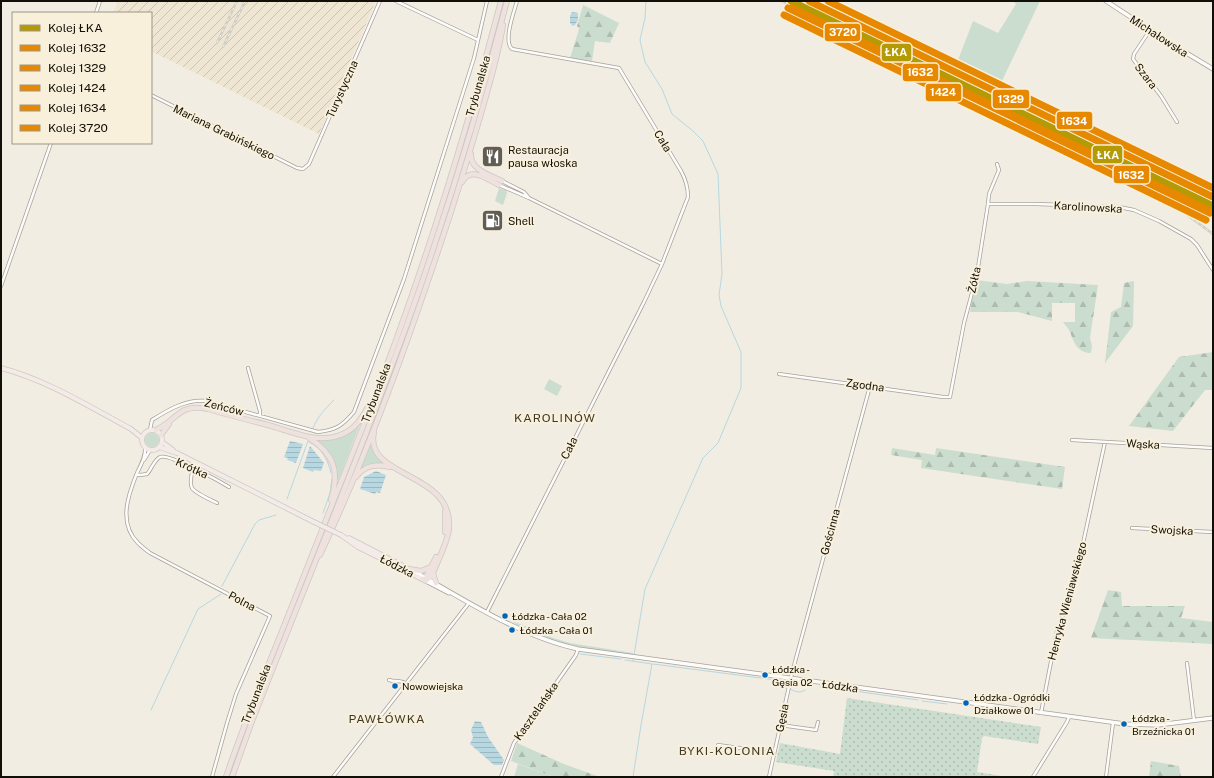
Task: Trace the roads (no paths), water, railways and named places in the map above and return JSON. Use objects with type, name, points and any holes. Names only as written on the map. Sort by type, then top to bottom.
[{"type":"highway","points":[[426,579],[433,572],[448,534],[449,517],[446,508],[437,494],[428,486],[392,467],[378,456],[374,445],[373,434],[425,288],[459,186],[495,66],[505,2]]},
{"type":"highway","name":"Trybunalska","points":[[226,777],[249,712],[325,523],[402,323],[444,200],[505,2]]},
{"type":"highway","name":"Trybunalska","points":[[232,777],[253,717],[386,380],[421,285],[464,151],[505,2]]},
{"type":"highway","points":[[471,146],[471,158],[474,166],[500,183]]},
{"type":"highway","points":[[459,186],[465,177],[473,174],[500,183]]},
{"type":"highway","points":[[156,430],[179,412],[186,409],[202,408],[307,436],[329,438],[346,432],[359,422],[376,393]]},
{"type":"highway","points":[[311,572],[351,484],[380,413]]},
{"type":"highway","points":[[161,435],[172,419]]},
{"type":"highway","points":[[307,436],[325,450],[335,471],[334,488],[325,523]]},
{"type":"highway","points":[[351,484],[359,473],[368,467],[378,465],[392,467]]},
{"type":"highway","points":[[426,579],[444,540],[446,518],[443,504]]},
{"type":"highway","points":[[409,569],[422,571],[428,569],[432,565]]},
{"type":"highway","points":[[433,572],[436,583]]},
{"type":"main road","name":"Michałowska","points":[[1106,1],[1213,69]]},
{"type":"main road","points":[[1,368],[32,378],[132,429],[145,432],[156,430],[161,435],[162,442],[159,447]]},
{"type":"main road","points":[[132,429],[142,438]]},
{"type":"main road","points":[[145,432],[142,438],[142,443],[145,447],[150,450],[159,447],[177,453]]},
{"type":"main road","points":[[162,442],[177,453]]},
{"type":"main road","name":"Łódzka","points":[[177,453],[409,569],[487,612],[537,637],[557,644],[578,649],[636,658],[790,680],[1113,723],[1150,725],[1213,718]]},
{"type":"main road","name":"Łódzka","points":[[341,535],[358,547],[436,583],[454,594]]},
{"type":"street","points":[[96,12],[100,1]]},
{"type":"street","name":"Turystyczna","points":[[297,168],[303,169],[309,164],[380,1]]},
{"type":"street","points":[[396,1],[478,40]]},
{"type":"street","points":[[260,416],[318,432],[338,428],[346,422],[354,412],[404,279],[466,85],[487,1]]},
{"type":"street","name":"Cała","points":[[487,612],[644,302],[662,264],[687,203],[688,189],[681,171],[619,68],[512,49],[508,44],[508,39],[517,1]]},
{"type":"street","name":"Szara","points":[[1150,30],[1133,56],[1133,59],[1161,96],[1177,122]]},
{"type":"street","name":"Mariana Grabińskiego","points":[[152,96],[297,168]]},
{"type":"street","points":[[1,286],[51,144]]},
{"type":"street","name":"Żółta","points":[[950,397],[964,323],[976,274],[989,194],[999,170],[997,164]]},
{"type":"street","points":[[500,183],[662,264]]},
{"type":"street","name":"Karolinowska","points":[[988,204],[1036,204],[1134,210],[1191,239],[1197,245],[1213,270]]},
{"type":"street","name":"Żeńców","points":[[150,430],[152,420],[182,404],[192,401],[206,402],[260,416],[260,411],[248,368]]},
{"type":"street","name":"Zgodna","points":[[779,374],[950,397]]},
{"type":"street","name":"Gościnna","points":[[790,680],[870,386]]},
{"type":"street","name":"Wąska","points":[[1072,440],[1213,448]]},
{"type":"street","name":"Henryka Wieniawskiego","points":[[1040,713],[1057,631],[1074,585],[1105,442]]},
{"type":"street","name":"Polna","points":[[145,447],[141,464],[128,498],[126,508],[128,525],[131,533],[138,543],[150,553],[270,616],[236,694],[212,777]]},
{"type":"street","name":"Polna","points":[[141,464],[150,450]]},
{"type":"street","name":"Krótka","points":[[137,474],[147,474],[158,459],[163,457],[193,468],[229,487]]},
{"type":"street","points":[[193,468],[191,483],[192,488],[217,503]]},
{"type":"street","name":"Swojska","points":[[1132,528],[1213,532]]},
{"type":"street","points":[[333,777],[405,683],[470,602]]},
{"type":"street","name":"Kasztelańska","points":[[501,777],[514,743],[576,655],[578,649]]},
{"type":"street","points":[[1187,663],[1194,720]]},
{"type":"street","points":[[389,680],[394,682],[402,681],[405,683]]},
{"type":"street","name":"Gęsia","points":[[769,777],[790,680]]},
{"type":"street","points":[[1033,777],[1069,717]]},
{"type":"street","points":[[780,725],[816,730],[818,722]]},
{"type":"street","points":[[1106,777],[1113,723]]},
{"type":"street","points":[[718,745],[774,753]]},
{"type":"water","points":[[572,12],[578,13],[578,20],[573,26],[570,23],[570,16]]},
{"type":"water","points":[[290,441],[303,444],[296,463],[287,460],[288,458],[284,457]]},
{"type":"water","points":[[310,446],[324,463],[321,471],[314,470],[313,472],[303,468]]},
{"type":"water","points":[[376,471],[386,475],[380,493],[376,492],[375,494],[360,489],[364,477]]},
{"type":"water","points":[[475,721],[481,722],[488,737],[504,760],[502,765],[494,765],[470,744],[473,737],[471,730]]},
{"type":"waterway","points":[[633,661],[645,589],[703,458],[718,443],[741,388],[741,352],[721,306],[719,295],[722,274],[718,174],[703,141],[672,114],[662,89],[645,62],[640,40],[645,18],[646,1]]},
{"type":"waterway","points":[[313,428],[319,416],[334,400]]},
{"type":"waterway","points":[[287,499],[308,441]]},
{"type":"waterway","points":[[309,442],[318,448],[324,455],[331,473]]},
{"type":"waterway","points":[[323,513],[330,493],[332,479]]},
{"type":"waterway","points":[[222,586],[255,524],[259,520],[276,515]]},
{"type":"waterway","points":[[151,710],[198,609],[221,594]]},
{"type":"waterway","points":[[580,654],[621,659]]},
{"type":"waterway","points":[[625,660],[652,664],[633,777]]},
{"type":"waterway","points":[[653,664],[776,680]]},
{"type":"waterway","points":[[778,681],[782,682],[786,688]]},
{"type":"waterway","points":[[820,687],[849,691]]},
{"type":"waterway","points":[[790,689],[799,692],[805,690]]},
{"type":"waterway","points":[[854,691],[918,700]]},
{"type":"waterway","points":[[922,701],[947,704]]},
{"type":"railway","points":[[217,43],[237,1]]},
{"type":"railway","points":[[223,47],[245,1]]},
{"type":"railway","points":[[781,1],[1101,156],[1156,194]]},
{"type":"railway","points":[[1151,192],[1171,203],[1213,234]]},
{"type":"rail line","name":"ŁKA","points":[[791,1],[1213,206]]},
{"type":"rail line","name":"1329","points":[[809,1],[1213,197]]},
{"type":"rail line","name":"1634","points":[[828,1],[1213,188]]},
{"type":"rail line","name":"1632","points":[[788,8],[1210,213]]},
{"type":"rail line","name":"3720","points":[[792,8],[1210,211]]},
{"type":"rail line","name":"1424","points":[[784,15],[1206,220]]},
{"type":"place","name":"Restauracja pausa włoska","points":[[492,156]]},
{"type":"place","name":"Shell","points":[[492,221]]},
{"type":"place","name":"Łódzka - Cała 02","points":[[505,616]]},
{"type":"place","name":"Łódzka - Cała 01","points":[[512,630]]},
{"type":"place","name":"Łódzka - Gęsia 02","points":[[765,675]]},
{"type":"place","name":"Nowowiejska","points":[[395,686]]},
{"type":"place","name":"Łódzka - Ogródki Działkowe 01","points":[[966,703]]},
{"type":"place","name":"Łódzka - Brzeźnicka 01","points":[[1124,724]]},
{"type":"district","name":"KAROLINÓW","points":[[555,418]]},
{"type":"district","name":"PAWŁÓWKA","points":[[387,719]]},
{"type":"district","name":"BYKI-KOLONIA","points":[[727,751]]}]
